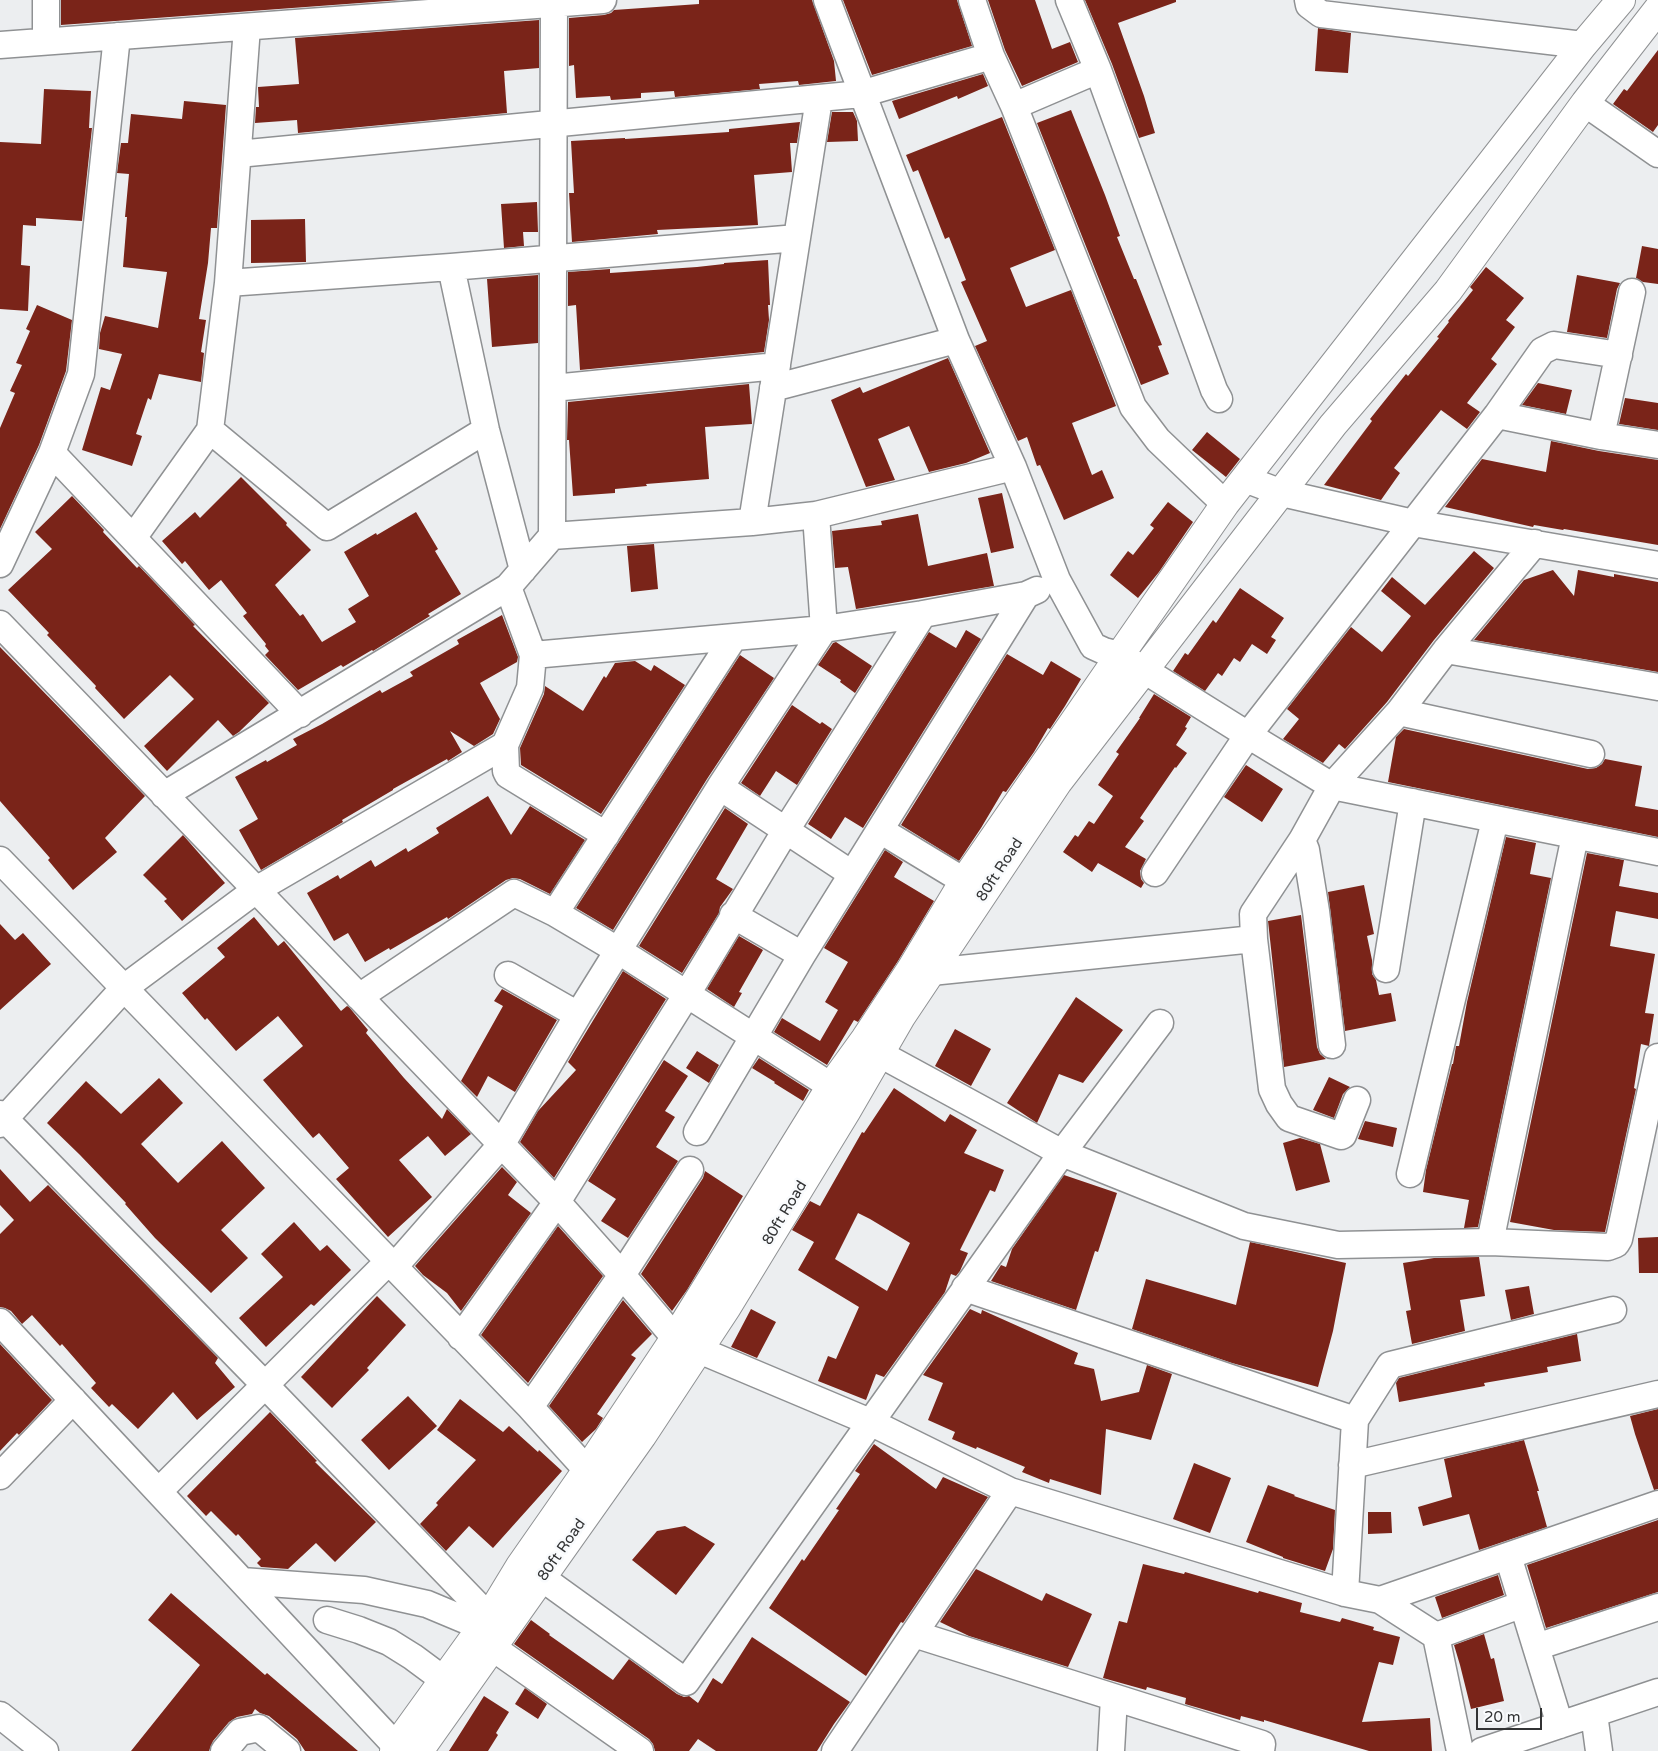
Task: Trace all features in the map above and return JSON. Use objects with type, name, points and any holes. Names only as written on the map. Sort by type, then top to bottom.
[{"type":"main road","points":[[403,1749],[444,1680],[485,1632],[520,1566],[587,1470],[687,1344],[831,1086],[865,1039],[911,969],[964,880],[1225,504],[1583,45],[1621,0]]},
{"type":"main road","name":"80ft Road","points":[[403,1749],[485,1632],[542,1578],[642,1436],[687,1344],[727,1307],[846,1112],[901,1016],[1058,782],[1333,425],[1448,291],[1585,103],[1658,9]]},
{"type":"main road","points":[[1583,45],[1614,65]]},
{"type":"street","points":[[46,0],[46,41]]},
{"type":"street","points":[[0,45],[247,27],[416,7],[565,3],[603,0]]},
{"type":"street","points":[[827,0],[861,94],[956,340],[1013,467],[1057,580],[1094,646],[1120,655],[1332,786],[1658,852]]},
{"type":"street","points":[[972,0],[991,56],[1014,106],[1133,407],[1158,440],[1225,504]]},
{"type":"street","points":[[1069,0],[1098,70],[1214,390],[1219,399]]},
{"type":"street","points":[[1308,0],[1309,4],[1321,14],[1583,45]]},
{"type":"street","points":[[164,795],[300,714],[516,578],[552,536],[553,125],[565,3]]},
{"type":"street","points":[[133,538],[210,430],[228,284],[247,27]]},
{"type":"street","points":[[0,564],[52,453],[81,374],[117,36]]},
{"type":"street","points":[[238,154],[861,94],[991,56]]},
{"type":"street","points":[[1014,106],[1098,70]]},
{"type":"street","points":[[752,522],[820,99]]},
{"type":"street","points":[[1585,103],[1658,154]]},
{"type":"street","points":[[228,284],[798,238]]},
{"type":"street","points":[[451,267],[533,655],[530,688],[505,745],[506,770],[508,775],[606,835]]},
{"type":"street","points":[[1601,436],[1632,292]]},
{"type":"street","points":[[553,388],[775,377],[956,340]]},
{"type":"street","points":[[1155,873],[1248,735],[1497,415],[1542,351],[1554,345],[1619,355]]},
{"type":"street","points":[[1497,415],[1601,436],[1658,444]]},
{"type":"street","points":[[210,430],[328,527],[486,430]]},
{"type":"street","points":[[52,453],[300,714]]},
{"type":"street","points":[[552,536],[752,522],[816,515],[1013,467]]},
{"type":"street","points":[[1245,479],[1282,493],[1413,523],[1658,565]]},
{"type":"street","points":[[159,1491],[265,1385],[391,1264],[501,1144],[578,1015],[720,787],[824,629],[816,515]]},
{"type":"street","points":[[1357,1100],[1341,1136],[1289,1118],[1278,1104],[1272,1089],[1254,939],[1253,914],[1302,840],[1332,786],[1399,712],[1446,650],[1535,543]]},
{"type":"street","points":[[533,655],[824,629],[923,614],[1026,595],[1057,580]]},
{"type":"street","points":[[697,1132],[802,955],[1026,595]]},
{"type":"street","points":[[461,1337],[557,1202],[687,994],[733,915],[923,614]]},
{"type":"street","points":[[0,624],[557,1202],[687,1344],[870,1422],[1010,1491],[1345,1593],[1380,1600],[1436,1636],[1460,1751]]},
{"type":"street","points":[[555,913],[734,637]]},
{"type":"street","points":[[1446,650],[1658,687]]},
{"type":"street","points":[[1399,712],[1591,754]]},
{"type":"street","points":[[505,745],[256,890],[124,988],[2,1119],[265,1385],[485,1632],[640,1751]]},
{"type":"street","points":[[720,787],[852,874]]},
{"type":"street","points":[[1386,968],[1413,802]]},
{"type":"street","points":[[1410,1174],[1495,820]]},
{"type":"street","points":[[880,830],[964,880]]},
{"type":"street","points":[[1490,1242],[1575,836]]},
{"type":"street","points":[[1302,840],[1306,850],[1316,911],[1332,1045]]},
{"type":"street","points":[[0,860],[530,1407],[587,1470]]},
{"type":"street","points":[[359,997],[514,893],[555,913],[619,951],[831,1086]]},
{"type":"street","points":[[733,915],[802,955]]},
{"type":"street","points":[[931,972],[1254,939]]},
{"type":"street","points":[[508,974],[578,1015]]},
{"type":"street","points":[[542,1578],[686,1682],[1062,1153],[1160,1023]]},
{"type":"street","points":[[880,1054],[1062,1153],[1244,1226],[1338,1245],[1490,1242],[1608,1247],[1616,1244],[1621,1230],[1658,1057]]},
{"type":"street","points":[[530,1407],[622,1275],[690,1170]]},
{"type":"street","points":[[965,1288],[1355,1420]]},
{"type":"street","points":[[1345,1593],[1355,1420],[1390,1365],[1614,1310]]},
{"type":"street","points":[[0,1322],[242,1581],[403,1749]]},
{"type":"street","points":[[1352,1466],[1658,1394]]},
{"type":"street","points":[[0,1476],[73,1400]]},
{"type":"street","points":[[836,1751],[1010,1491]]},
{"type":"street","points":[[1380,1600],[1658,1504]]},
{"type":"street","points":[[1508,1556],[1560,1725]]},
{"type":"street","points":[[242,1581],[364,1590],[427,1604],[485,1632]]},
{"type":"street","points":[[1436,1636],[1523,1604]]},
{"type":"street","points":[[1536,1647],[1658,1608]]},
{"type":"street","points":[[327,1620],[389,1642],[444,1680]]},
{"type":"street","points":[[914,1634],[1262,1744],[1262,1751]]},
{"type":"street","points":[[1482,1751],[1658,1692]]},
{"type":"street","points":[[1111,1751],[1114,1698]]},
{"type":"street","points":[[1594,1714],[1599,1751]]},
{"type":"street","points":[[0,1715],[45,1751]]},
{"type":"street","points":[[224,1751],[240,1732],[259,1728],[287,1751]]},
{"type":"building","points":[[61,0],[401,0],[61,25]]},
{"type":"building","points":[[699,0],[812,0],[834,61],[836,81],[799,85],[798,81],[759,84],[760,89],[675,97],[674,91],[641,93],[641,98],[611,100],[610,96],[576,98],[574,65],[569,66],[569,18],[604,15],[614,10],[699,4]]},
{"type":"building","points":[[843,0],[957,0],[972,46],[872,75]]},
{"type":"building","points":[[988,0],[1035,0],[1052,49],[1070,42],[1078,62],[1022,86],[1005,50]]},
{"type":"building","points":[[1085,0],[1176,0],[1176,2],[1118,23],[1155,133],[1139,138],[1112,64]]},
{"type":"building","points":[[539,20],[539,68],[504,71],[507,113],[298,133],[297,120],[255,123],[256,107],[259,107],[258,87],[299,84],[295,38]]},
{"type":"building","points":[[1318,28],[1351,33],[1348,73],[1315,71]]},
{"type":"building","points":[[1658,50],[1658,125],[1653,132],[1613,104],[1624,89],[1627,91]]},
{"type":"building","points":[[983,74],[988,86],[958,99],[957,96],[899,119],[892,101]]},
{"type":"building","points":[[44,89],[91,91],[89,128],[92,128],[82,221],[36,218],[36,226],[23,225],[21,265],[30,266],[28,311],[0,309],[0,142],[41,144]]},
{"type":"building","points":[[184,101],[226,105],[217,228],[211,228],[208,263],[199,319],[206,320],[201,352],[204,353],[201,382],[159,374],[151,400],[148,398],[136,434],[142,436],[132,466],[82,450],[101,387],[110,390],[122,354],[99,349],[100,333],[105,316],[158,328],[167,272],[123,267],[129,174],[117,173],[121,143],[128,143],[131,114],[182,119]]},
{"type":"building","points":[[1071,110],[1120,236],[1117,237],[1162,345],[1158,346],[1169,374],[1141,385],[1037,123]]},
{"type":"building","points":[[832,112],[853,112],[857,121],[858,141],[827,142]]},
{"type":"building","points":[[1002,117],[1055,250],[1010,268],[1026,307],[1071,290],[1116,406],[1072,423],[1092,475],[1102,470],[1114,498],[1064,520],[1040,465],[1037,466],[1027,437],[1018,441],[975,346],[987,341],[961,282],[966,280],[949,237],[945,239],[918,170],[913,172],[906,155]]},
{"type":"building","points":[[800,122],[797,143],[790,143],[792,172],[754,175],[758,225],[657,230],[658,234],[572,242],[569,193],[574,193],[571,141],[729,132],[729,129]]},
{"type":"building","points":[[537,202],[538,232],[523,232],[524,246],[504,248],[501,204]]},
{"type":"building","points":[[305,219],[306,262],[251,263],[251,220]]},
{"type":"building","points":[[1642,246],[1658,249],[1658,284],[1643,282],[1636,278]]},
{"type":"building","points":[[768,260],[770,305],[768,305],[769,320],[764,352],[580,370],[576,305],[568,306],[568,272],[610,269],[610,273]]},
{"type":"building","points":[[1486,267],[1524,298],[1506,320],[1515,327],[1491,359],[1497,364],[1467,403],[1480,412],[1467,429],[1441,410],[1394,468],[1400,473],[1381,500],[1324,485],[1372,421],[1370,419],[1406,374],[1408,376],[1439,338],[1437,337],[1448,321],[1473,290],[1470,287]]},
{"type":"building","points":[[538,275],[538,343],[492,347],[487,279]]},
{"type":"building","points":[[1577,275],[1620,283],[1617,289],[1607,338],[1567,332]]},
{"type":"building","points":[[37,305],[72,320],[66,371],[39,445],[0,529],[0,428],[15,393],[10,391],[22,365],[16,363],[30,331],[26,329]]},
{"type":"building","points":[[948,358],[990,453],[966,463],[929,472],[909,426],[878,439],[895,480],[866,487],[831,400],[860,387],[863,393]]},
{"type":"building","points":[[1538,383],[1572,390],[1566,414],[1522,405]]},
{"type":"building","points":[[749,384],[752,424],[705,427],[709,479],[646,484],[647,486],[615,489],[615,493],[573,496],[569,440],[567,440],[568,402]]},
{"type":"building","points":[[1625,398],[1658,403],[1658,430],[1619,424]]},
{"type":"building","points":[[1207,432],[1240,459],[1226,477],[1192,450]]},
{"type":"building","points":[[1551,441],[1658,460],[1658,545],[1564,529],[1534,525],[1533,527],[1445,507],[1482,459],[1546,472]]},
{"type":"building","points":[[241,477],[311,550],[275,585],[300,616],[303,614],[322,642],[356,622],[348,609],[369,596],[344,552],[416,512],[438,549],[435,551],[461,594],[428,614],[430,616],[373,651],[343,667],[341,665],[298,690],[265,655],[269,651],[265,646],[266,644],[243,616],[247,613],[221,580],[209,590],[185,561],[182,564],[162,541],[195,512],[200,518]]},
{"type":"building","points":[[1002,493],[1014,548],[991,553],[978,498]]},
{"type":"building","points":[[72,496],[137,568],[139,566],[195,625],[193,626],[269,703],[233,736],[218,720],[167,771],[144,746],[194,699],[170,675],[124,719],[95,688],[96,686],[47,635],[49,633],[8,590],[52,549],[35,532]]},
{"type":"building","points":[[1168,502],[1193,522],[1159,572],[1138,598],[1110,575],[1128,551],[1133,555],[1154,528],[1150,525]]},
{"type":"building","points":[[918,514],[928,566],[987,553],[994,586],[856,609],[848,567],[835,568],[832,531],[882,525],[881,521]]},
{"type":"building","points":[[654,544],[658,589],[631,592],[627,546]]},
{"type":"building","points":[[1474,551],[1494,568],[1434,640],[1387,702],[1345,749],[1339,744],[1323,763],[1283,739],[1299,719],[1287,709],[1351,627],[1382,652],[1411,616],[1381,591],[1392,577],[1425,605]]},
{"type":"building","points":[[1553,570],[1574,596],[1578,570],[1614,577],[1614,574],[1658,582],[1658,672],[1474,640],[1524,580]]},
{"type":"building","points":[[1240,588],[1284,618],[1271,637],[1276,640],[1267,654],[1252,644],[1240,662],[1234,658],[1222,676],[1218,673],[1205,691],[1173,671],[1185,653],[1188,655],[1213,620],[1216,623]]},
{"type":"building","points":[[502,615],[518,657],[517,662],[480,683],[500,719],[493,734],[474,746],[450,731],[462,752],[393,789],[342,820],[343,822],[261,870],[239,830],[258,819],[235,777],[297,745],[293,739],[380,690],[382,693],[413,676],[410,672],[459,644],[457,640]]},
{"type":"building","points":[[966,630],[981,639],[863,828],[845,817],[831,839],[808,824],[929,632],[956,648]]},
{"type":"building","points":[[836,642],[872,666],[855,693],[840,682],[841,680],[818,665],[833,643]]},
{"type":"building","points":[[0,647],[145,796],[105,838],[117,852],[73,890],[48,860],[50,858],[0,801]]},
{"type":"building","points":[[1007,654],[1043,675],[1051,661],[1081,679],[1034,752],[1006,792],[1003,791],[959,861],[901,825]]},
{"type":"building","points":[[740,655],[774,678],[707,779],[613,930],[576,908]]},
{"type":"building","points":[[635,661],[651,671],[654,665],[685,685],[601,814],[521,765],[520,748],[544,694],[545,686],[583,711],[604,676],[606,678],[615,663]]},
{"type":"building","points":[[1154,694],[1191,717],[1185,727],[1187,728],[1176,745],[1187,753],[1175,767],[1140,818],[1144,821],[1125,847],[1146,859],[1140,871],[1141,879],[1144,883],[1141,888],[1098,863],[1092,872],[1063,852],[1075,835],[1078,837],[1089,821],[1094,824],[1113,796],[1098,785],[1119,754],[1116,752]]},
{"type":"building","points":[[792,705],[820,724],[822,722],[832,729],[797,785],[776,771],[760,796],[741,783]]},
{"type":"building","points":[[1404,729],[1588,769],[1596,768],[1605,759],[1642,766],[1635,806],[1658,810],[1658,837],[1388,782],[1396,737]]},
{"type":"building","points":[[1246,765],[1283,789],[1262,822],[1224,797]]},
{"type":"building","points":[[488,796],[511,835],[530,806],[585,840],[550,894],[520,879],[506,880],[448,919],[447,917],[390,950],[389,948],[365,962],[348,933],[334,941],[307,893],[338,875],[340,879],[371,860],[375,867],[406,848],[408,852],[439,833],[436,828]]},
{"type":"building","points":[[725,808],[748,824],[716,879],[733,889],[720,907],[719,913],[682,973],[639,946]]},
{"type":"building","points":[[183,835],[225,883],[182,921],[164,901],[167,899],[143,875]]},
{"type":"building","points":[[1506,837],[1536,843],[1530,874],[1551,878],[1478,1227],[1464,1228],[1469,1200],[1423,1192],[1426,1170],[1456,1046],[1459,1046],[1467,1002]]},
{"type":"building","points":[[885,850],[903,862],[894,877],[934,901],[898,961],[858,1022],[854,1020],[827,1065],[774,1032],[782,1018],[820,1041],[838,1010],[825,1002],[848,962],[824,948]]},
{"type":"building","points":[[1587,853],[1624,860],[1619,886],[1658,893],[1658,919],[1616,911],[1610,946],[1655,954],[1645,1013],[1654,1014],[1649,1046],[1641,1044],[1634,1088],[1636,1089],[1605,1232],[1554,1230],[1510,1222]]},
{"type":"building","points":[[1364,885],[1374,934],[1367,936],[1372,960],[1372,974],[1376,980],[1379,995],[1391,993],[1396,1021],[1345,1031],[1328,892]]},
{"type":"building","points":[[1301,915],[1317,1047],[1320,1054],[1326,1059],[1284,1067],[1268,921]]},
{"type":"building","points":[[254,917],[278,946],[284,941],[341,1011],[347,1006],[349,1007],[368,1030],[366,1033],[442,1119],[447,1109],[471,1134],[445,1156],[428,1136],[399,1160],[432,1197],[388,1237],[336,1179],[349,1168],[319,1133],[313,1138],[263,1080],[303,1046],[278,1016],[236,1051],[207,1018],[205,1020],[182,993],[225,957],[217,948]]},
{"type":"building","points":[[0,924],[15,940],[23,933],[51,964],[0,1010]]},
{"type":"building","points":[[739,936],[763,950],[739,992],[742,993],[734,1007],[707,989]]},
{"type":"building","points":[[623,971],[666,999],[554,1178],[520,1142],[538,1111],[576,1070],[568,1062]]},
{"type":"building","points":[[502,989],[557,1020],[515,1092],[488,1076],[477,1097],[461,1081],[503,1006],[494,1001]]},
{"type":"building","points":[[1076,997],[1123,1030],[1083,1083],[1059,1074],[1037,1123],[1007,1103]]},
{"type":"building","points":[[955,1029],[991,1049],[971,1086],[935,1066]]},
{"type":"building","points":[[697,1051],[719,1065],[709,1083],[686,1068]]},
{"type":"building","points":[[759,1058],[809,1090],[803,1101],[752,1068]]},
{"type":"building","points":[[664,1060],[688,1076],[665,1111],[675,1117],[656,1147],[678,1161],[628,1238],[601,1221],[616,1199],[588,1181]]},
{"type":"building","points":[[1329,1077],[1350,1087],[1343,1094],[1334,1118],[1313,1110]]},
{"type":"building","points":[[159,1078],[183,1103],[141,1144],[178,1183],[222,1141],[265,1188],[221,1230],[248,1258],[211,1293],[155,1238],[126,1203],[47,1123],[86,1081],[121,1114]]},
{"type":"building","points":[[894,1088],[945,1122],[950,1114],[977,1130],[964,1153],[1004,1170],[995,1192],[990,1190],[960,1250],[968,1253],[960,1271],[956,1276],[951,1274],[945,1292],[884,1377],[876,1374],[866,1400],[818,1381],[828,1356],[836,1359],[859,1307],[798,1270],[814,1242],[792,1230],[810,1201],[820,1206],[862,1132],[864,1133]],"holes":[[[858,1213],[910,1243],[887,1291],[835,1259]]]},
{"type":"building","points":[[1365,1121],[1397,1128],[1393,1147],[1358,1139]]},
{"type":"building","points":[[1300,1138],[1320,1144],[1330,1182],[1296,1191],[1283,1143]]},
{"type":"building","points":[[502,1167],[517,1182],[508,1195],[531,1213],[461,1311],[447,1293],[423,1275],[415,1266]]},
{"type":"building","points":[[0,1169],[30,1202],[48,1185],[218,1358],[215,1363],[235,1387],[197,1420],[173,1392],[138,1429],[112,1404],[109,1407],[91,1388],[96,1383],[62,1344],[60,1346],[32,1315],[22,1324],[11,1311],[0,1307],[0,1234],[14,1220],[0,1205]]},
{"type":"building","points":[[705,1171],[743,1196],[687,1290],[672,1311],[641,1274],[703,1178]]},
{"type":"building","points":[[1064,1175],[1117,1193],[1098,1252],[1095,1251],[1076,1310],[991,1281],[1001,1265],[1006,1267],[1012,1249]]},
{"type":"building","points":[[294,1222],[320,1251],[327,1245],[351,1270],[314,1306],[311,1304],[266,1347],[239,1318],[283,1277],[261,1254]]},
{"type":"building","points":[[558,1226],[603,1276],[528,1383],[481,1335]]},
{"type":"building","points":[[1658,1237],[1658,1273],[1639,1273],[1638,1238]]},
{"type":"building","points":[[1250,1242],[1346,1263],[1333,1331],[1318,1387],[1232,1363],[1132,1329],[1146,1279],[1236,1305]]},
{"type":"building","points":[[1479,1257],[1485,1296],[1460,1300],[1465,1331],[1412,1344],[1406,1311],[1411,1310],[1403,1263],[1434,1258]]},
{"type":"building","points":[[1529,1286],[1534,1314],[1511,1320],[1505,1290]]},
{"type":"building","points":[[377,1296],[406,1325],[367,1368],[369,1370],[332,1408],[301,1377]]},
{"type":"building","points":[[623,1300],[652,1334],[631,1355],[636,1358],[597,1414],[603,1418],[596,1429],[582,1442],[549,1406]]},
{"type":"building","points":[[751,1309],[776,1322],[757,1358],[731,1347]]},
{"type":"building","points":[[970,1309],[981,1314],[982,1310],[1078,1353],[1074,1364],[1094,1369],[1101,1401],[1139,1392],[1147,1365],[1172,1374],[1151,1440],[1106,1429],[1101,1495],[1050,1479],[1049,1483],[1022,1472],[1025,1467],[952,1439],[955,1432],[928,1420],[943,1383],[923,1375]]},
{"type":"building","points":[[1577,1334],[1581,1361],[1547,1367],[1548,1372],[1484,1383],[1485,1386],[1399,1402],[1396,1383],[1399,1378]]},
{"type":"building","points":[[0,1344],[52,1400],[19,1435],[17,1433],[0,1451]]},
{"type":"building","points":[[408,1396],[437,1426],[389,1470],[361,1440]]},
{"type":"building","points":[[460,1399],[503,1432],[509,1426],[562,1471],[493,1548],[469,1526],[446,1551],[420,1524],[438,1505],[436,1503],[476,1460],[437,1430]]},
{"type":"building","points":[[1658,1409],[1658,1489],[1654,1490],[1630,1416]]},
{"type":"building","points":[[270,1412],[317,1461],[315,1462],[376,1522],[335,1562],[316,1543],[288,1569],[261,1567],[257,1563],[261,1559],[238,1534],[236,1536],[211,1511],[206,1516],[187,1496]]},
{"type":"building","points":[[1524,1440],[1547,1527],[1479,1550],[1469,1514],[1423,1526],[1418,1507],[1452,1497],[1444,1459]]},
{"type":"building","points":[[874,1444],[936,1489],[943,1477],[988,1497],[866,1676],[769,1608],[802,1559],[804,1561],[839,1510],[836,1509],[860,1474],[855,1471]]},
{"type":"building","points":[[1194,1463],[1231,1478],[1210,1533],[1173,1519]]},
{"type":"building","points":[[1268,1485],[1335,1510],[1333,1549],[1325,1571],[1283,1558],[1246,1542]]},
{"type":"building","points":[[1368,1512],[1391,1512],[1392,1533],[1368,1534]]},
{"type":"building","points":[[1658,1520],[1658,1592],[1546,1628],[1527,1565]]},
{"type":"building","points":[[685,1526],[715,1544],[676,1595],[632,1560],[657,1531]]},
{"type":"building","points":[[1143,1564],[1184,1574],[1185,1572],[1258,1593],[1259,1591],[1302,1603],[1300,1612],[1340,1622],[1342,1618],[1374,1627],[1373,1630],[1400,1637],[1393,1665],[1379,1662],[1362,1722],[1430,1718],[1432,1751],[1369,1751],[1264,1720],[1264,1722],[1241,1716],[1240,1720],[1185,1704],[1186,1698],[1147,1687],[1146,1690],[1103,1678],[1119,1621],[1127,1623]]},
{"type":"building","points":[[976,1569],[1042,1601],[1046,1593],[1092,1614],[1068,1667],[969,1636],[940,1622]]},
{"type":"building","points":[[1498,1575],[1504,1595],[1442,1618],[1435,1597]]},
{"type":"building","points":[[171,1593],[265,1675],[267,1673],[358,1751],[305,1751],[297,1739],[269,1716],[255,1709],[252,1714],[237,1717],[229,1722],[213,1741],[209,1751],[131,1751],[200,1665],[148,1620]]},
{"type":"building","points":[[531,1620],[613,1680],[629,1659],[677,1694],[684,1697],[689,1696],[698,1703],[713,1678],[722,1684],[752,1637],[850,1702],[817,1751],[716,1751],[698,1739],[689,1751],[655,1751],[649,1739],[514,1644]]},
{"type":"building","points":[[1484,1634],[1491,1659],[1494,1658],[1504,1701],[1471,1709],[1454,1645]]},
{"type":"building","points":[[525,1688],[547,1704],[538,1719],[515,1704]]},
{"type":"building","points":[[484,1696],[509,1712],[488,1751],[449,1751]]}]
